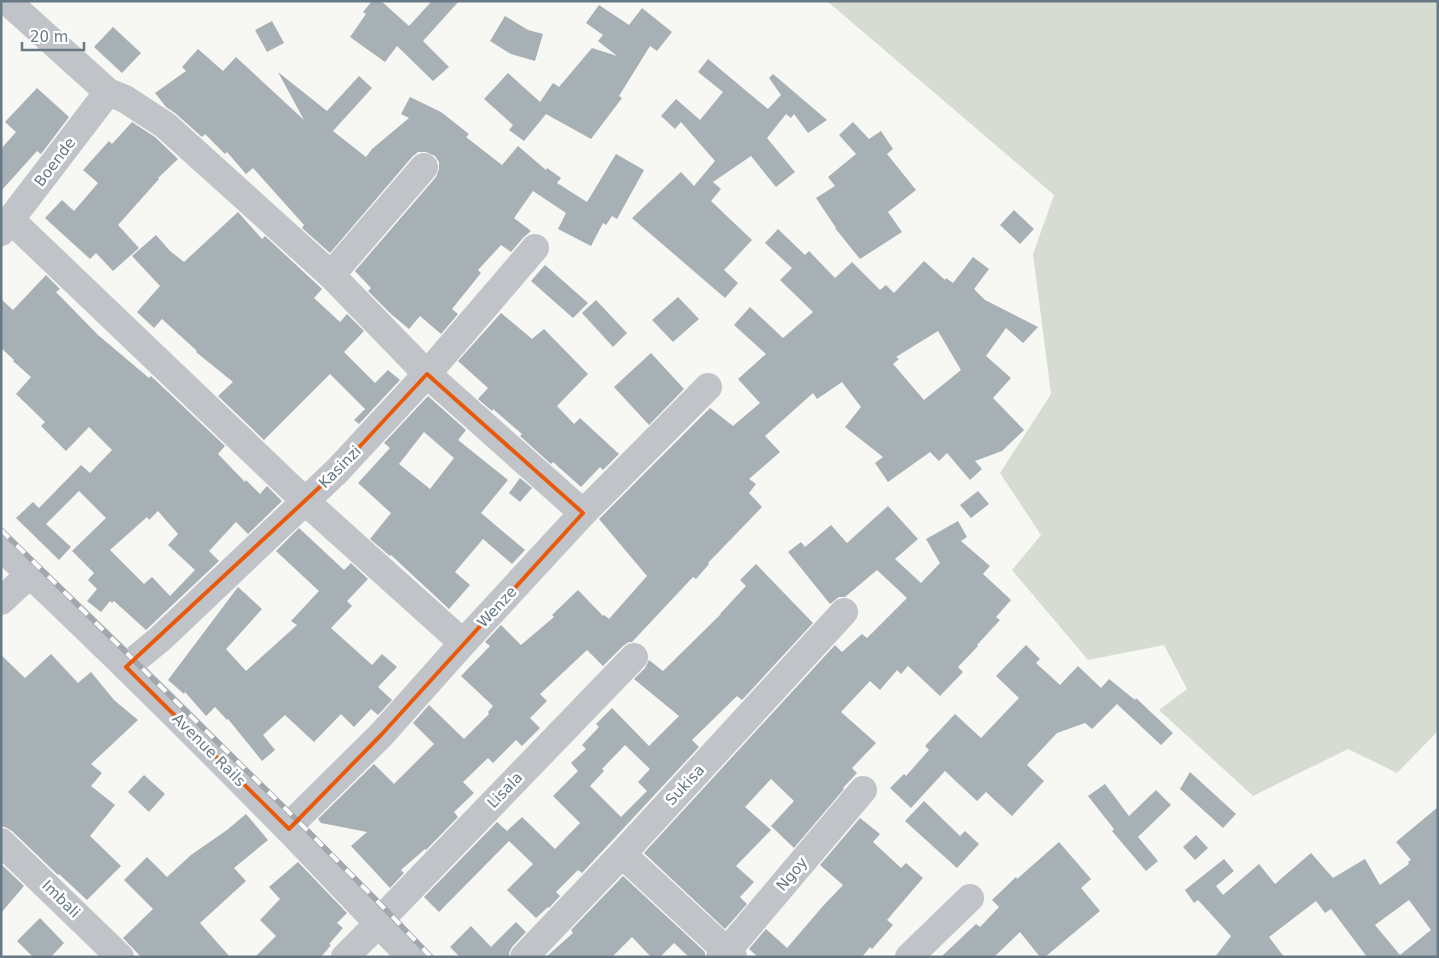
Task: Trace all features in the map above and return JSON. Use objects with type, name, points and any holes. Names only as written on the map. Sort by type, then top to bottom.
[{"type":"street","points":[[7,1],[108,92],[125,99],[165,125],[331,275],[427,374],[583,514]]},
{"type":"street","name":"Boende","points":[[6,226],[108,92]]},
{"type":"street","points":[[331,275],[424,167]]},
{"type":"street","points":[[6,226],[305,501],[463,643]]},
{"type":"street","name":"Kasinzi","points":[[126,668],[160,639],[337,471],[427,374],[535,248]]},
{"type":"street","name":"Wenze","points":[[289,830],[296,819],[382,734],[463,643],[583,514],[708,387]]},
{"type":"street","name":"Avenue Rails","points":[[1,547],[289,830],[411,957]]},
{"type":"street","points":[[1,601],[30,574]]},
{"type":"street","name":"Sukisa","points":[[524,957],[622,854],[844,612]]},
{"type":"street","name":"Lisala","points":[[345,957],[634,657]]},
{"type":"street","name":"Ngoy","points":[[727,955],[863,790]]},
{"type":"street","name":"Imbali","points":[[1,842],[120,957]]},
{"type":"street","points":[[622,854],[727,955]]},
{"type":"street","points":[[909,957],[970,898]]},
{"type":"highlighted area","points":[[427,374],[583,513],[382,734],[289,829],[126,667],[337,471]]},
{"type":"shaded area","points":[[827,1],[1438,1],[1438,731],[1397,773],[1348,749],[1253,796],[1159,710],[1187,689],[1164,645],[1088,660],[1012,570],[1041,535],[1000,473],[1051,394],[1033,254],[1054,195]]},
{"type":"building","points":[[372,1],[381,1],[409,26],[432,1],[459,1],[423,41],[449,67],[433,81],[397,46],[385,62],[350,37],[366,14],[363,12]]},
{"type":"building","points":[[599,5],[629,25],[642,8],[672,32],[657,51],[650,46],[619,96],[622,98],[591,139],[546,114],[524,141],[509,130],[513,125],[484,99],[508,73],[540,102],[553,83],[559,87],[592,48],[617,56],[598,41],[603,35],[586,23]]},
{"type":"building","points":[[505,16],[528,30],[543,34],[535,61],[511,54],[490,41]]},
{"type":"building","points":[[272,21],[284,43],[267,52],[255,30]]},
{"type":"building","points":[[113,27],[141,53],[122,73],[94,47]]},
{"type":"building","points":[[198,49],[223,71],[236,57],[304,120],[278,72],[327,111],[359,76],[372,88],[333,131],[366,157],[372,149],[409,118],[401,114],[410,97],[441,112],[469,134],[466,137],[502,165],[518,146],[546,170],[547,168],[561,178],[557,183],[587,202],[616,154],[644,170],[617,219],[612,216],[606,225],[603,223],[591,246],[558,229],[566,213],[533,191],[514,218],[531,231],[511,252],[501,245],[478,270],[481,273],[452,309],[458,314],[441,334],[420,316],[409,329],[368,291],[371,288],[355,271],[436,177],[439,162],[435,156],[426,152],[418,152],[412,157],[330,253],[302,228],[304,225],[253,168],[246,174],[227,152],[225,154],[205,134],[202,137],[166,107],[155,93],[186,71],[182,67]]},
{"type":"building","points":[[708,59],[768,109],[781,95],[769,78],[773,74],[827,120],[808,133],[794,114],[791,118],[786,114],[767,138],[795,172],[776,187],[751,156],[713,182],[721,189],[711,201],[752,240],[724,270],[738,283],[725,298],[632,218],[681,172],[694,186],[715,161],[681,122],[675,129],[661,116],[676,99],[700,120],[723,92],[698,72]]},
{"type":"building","points":[[37,88],[69,117],[41,154],[37,151],[1,191],[1,149],[16,132],[5,122]]},
{"type":"building","points":[[132,122],[155,137],[178,159],[158,178],[118,225],[139,248],[113,271],[96,253],[90,259],[45,218],[62,200],[74,211],[98,183],[83,170],[109,141],[112,144]]},
{"type":"building","points":[[853,122],[869,139],[881,131],[893,149],[887,154],[916,190],[888,212],[902,232],[860,259],[835,228],[816,198],[835,186],[828,177],[856,154],[839,135]]},
{"type":"building","points":[[1014,210],[1034,229],[1020,244],[1000,225]]},
{"type":"building","points":[[238,212],[262,239],[265,236],[322,289],[314,298],[340,322],[347,314],[364,331],[344,352],[375,383],[388,370],[400,380],[359,424],[354,420],[365,409],[330,374],[264,440],[218,396],[233,382],[196,352],[162,319],[154,328],[137,312],[160,286],[132,256],[156,235],[170,251],[184,262]]},
{"type":"building","points":[[778,229],[805,255],[809,251],[835,278],[852,262],[880,290],[886,285],[894,293],[924,261],[945,280],[946,278],[953,283],[973,257],[989,269],[974,289],[985,300],[1038,327],[1023,343],[1006,328],[986,356],[1011,378],[993,398],[1024,430],[1002,451],[975,461],[982,469],[970,480],[947,453],[939,461],[930,452],[888,482],[875,463],[883,457],[845,427],[861,407],[842,382],[817,399],[813,393],[765,436],[780,452],[749,479],[756,484],[749,493],[762,507],[708,563],[696,579],[693,577],[632,642],[623,646],[603,666],[587,650],[540,694],[547,701],[530,718],[540,728],[522,746],[516,740],[493,763],[488,758],[463,782],[474,793],[454,812],[458,817],[426,850],[401,870],[404,873],[390,888],[351,846],[367,832],[321,823],[318,819],[374,764],[394,784],[434,744],[413,723],[429,705],[464,739],[489,714],[488,712],[493,706],[461,676],[490,646],[485,642],[501,625],[521,645],[554,617],[552,615],[578,590],[603,616],[609,619],[647,576],[599,519],[710,408],[733,426],[760,403],[738,379],[766,354],[734,325],[750,307],[783,338],[813,312],[780,280],[792,268],[765,243]],"holes":[[[938,331],[961,370],[924,400],[893,364],[899,359],[896,357]]]},
{"type":"building","points":[[545,265],[588,303],[573,318],[531,281]]},
{"type":"building","points":[[46,275],[60,289],[56,292],[98,335],[149,378],[151,376],[225,446],[218,454],[245,482],[246,480],[260,494],[267,486],[282,501],[248,534],[236,522],[209,551],[219,561],[146,630],[114,601],[112,603],[110,601],[101,612],[87,601],[97,589],[88,580],[94,573],[72,551],[106,518],[79,491],[46,524],[71,547],[59,560],[16,518],[33,502],[39,508],[81,465],[90,473],[112,450],[89,427],[66,451],[41,426],[45,422],[16,394],[31,377],[1,348],[1,299],[13,310]],"holes":[[[158,511],[178,534],[168,545],[195,570],[170,596],[152,577],[144,584],[110,550],[147,517],[149,520]]]},
{"type":"building","points":[[678,297],[699,319],[673,342],[652,320]]},
{"type":"building","points":[[596,300],[627,333],[613,347],[582,313]]},
{"type":"building","points":[[501,313],[532,339],[544,329],[588,374],[557,406],[574,424],[580,418],[619,454],[603,470],[600,467],[581,487],[553,462],[551,464],[520,436],[522,434],[493,409],[492,411],[478,399],[488,388],[458,361]]},
{"type":"building","points":[[651,353],[684,389],[649,425],[614,387]]},
{"type":"building","points":[[428,396],[466,430],[458,440],[508,480],[481,513],[525,550],[512,564],[483,539],[455,572],[470,585],[449,609],[391,555],[370,539],[391,513],[358,483],[390,448],[384,443]],"holes":[[[424,432],[454,458],[430,489],[399,464]]]},
{"type":"building","points":[[520,478],[532,488],[520,502],[509,493]]},
{"type":"building","points":[[978,491],[989,504],[971,518],[960,505]]},
{"type":"building","points":[[888,506],[918,539],[895,559],[921,583],[940,563],[926,539],[958,521],[967,537],[961,541],[990,566],[983,574],[1011,600],[996,617],[1000,620],[958,667],[963,672],[940,696],[908,666],[901,674],[897,670],[880,690],[870,681],[841,712],[876,743],[852,768],[857,773],[794,848],[771,826],[794,801],[771,779],[745,807],[771,830],[736,866],[754,882],[740,897],[747,904],[725,929],[644,853],[835,645],[842,652],[862,634],[867,638],[907,598],[877,570],[845,597],[839,597],[830,604],[788,552],[801,542],[805,547],[831,525],[847,543]]},
{"type":"building","points":[[299,528],[344,570],[351,563],[368,579],[347,601],[352,606],[331,628],[372,665],[382,654],[397,667],[378,687],[392,700],[378,715],[371,709],[354,727],[341,714],[314,742],[285,715],[263,735],[275,750],[262,761],[228,719],[215,707],[206,716],[185,692],[184,694],[168,680],[238,587],[262,609],[226,649],[246,671],[297,625],[291,621],[319,591],[276,551]]},
{"type":"building","points":[[756,564],[813,623],[742,700],[737,696],[692,740],[699,747],[582,873],[578,870],[556,892],[560,896],[549,908],[536,918],[507,890],[533,864],[509,841],[439,912],[424,897],[497,822],[507,831],[522,817],[555,849],[580,823],[553,796],[578,771],[571,763],[586,749],[582,745],[599,727],[596,724],[612,708],[649,746],[679,716],[634,679],[645,668],[649,660],[663,671],[721,614],[746,586],[740,580]],"holes":[[[625,745],[650,769],[638,782],[647,791],[621,817],[590,786],[604,771],[602,769]]]},
{"type":"building","points":[[1026,645],[1040,659],[1036,663],[1060,685],[1078,666],[1101,688],[1109,679],[1135,700],[1136,698],[1173,733],[1161,745],[1117,704],[1092,729],[1085,723],[1057,733],[1027,765],[1044,781],[1012,816],[986,792],[977,801],[945,771],[911,808],[890,788],[904,774],[906,776],[929,750],[925,746],[955,714],[981,738],[1019,698],[996,676]]},
{"type":"building","points":[[51,654],[78,683],[91,672],[114,700],[138,720],[91,764],[102,773],[91,786],[115,805],[90,836],[121,866],[87,900],[12,831],[1,827],[1,655],[25,678]]},
{"type":"building","points":[[1190,772],[1236,814],[1223,828],[1180,789]]},
{"type":"building","points":[[144,775],[165,794],[149,812],[128,792]]},
{"type":"building","points":[[1105,784],[1129,816],[1156,790],[1171,805],[1138,837],[1158,861],[1146,871],[1112,831],[1114,829],[1088,796]]},
{"type":"building","points":[[924,801],[960,836],[965,831],[979,844],[957,868],[905,821]]},
{"type":"building","points":[[1438,807],[1438,957],[1367,957],[1331,909],[1325,913],[1316,901],[1269,937],[1284,957],[1215,957],[1231,936],[1198,900],[1194,903],[1185,890],[1224,859],[1234,871],[1216,886],[1223,895],[1259,864],[1275,884],[1311,853],[1333,878],[1365,859],[1380,885],[1409,864],[1408,862],[1411,860],[1396,842]],"holes":[[[1409,900],[1431,930],[1400,955],[1375,925]]]},
{"type":"building","points":[[246,814],[268,840],[234,868],[246,881],[200,923],[230,957],[141,957],[123,938],[153,909],[124,880],[147,857],[167,877],[191,855]]},
{"type":"building","points":[[860,818],[880,834],[873,842],[901,868],[906,863],[923,878],[887,920],[893,925],[872,949],[870,947],[862,957],[758,957],[749,949],[766,929],[787,948],[843,885],[820,865]]},
{"type":"building","points":[[1196,835],[1208,848],[1195,860],[1183,847]]},
{"type":"building","points":[[1059,842],[1091,879],[1081,888],[1100,911],[1045,957],[1040,957],[1020,932],[994,957],[941,957],[976,924],[980,927],[999,907],[992,900],[1016,877],[1017,879]]},
{"type":"building","points":[[298,862],[347,913],[337,923],[343,928],[321,957],[255,957],[276,936],[260,920],[280,899],[269,887]]},
{"type":"building","points":[[1,864],[24,886],[1,913]]},
{"type":"building","points":[[623,876],[705,952],[705,957],[689,957],[674,943],[660,957],[651,957],[632,937],[612,957],[546,957],[573,933],[571,930]]},
{"type":"building","points":[[40,918],[64,943],[51,957],[33,957],[17,941]]},
{"type":"building","points":[[516,922],[526,932],[512,947],[509,957],[460,957],[450,947],[471,926],[491,947]]},
{"type":"railway","points":[[1,530],[296,819],[431,957]]}]
